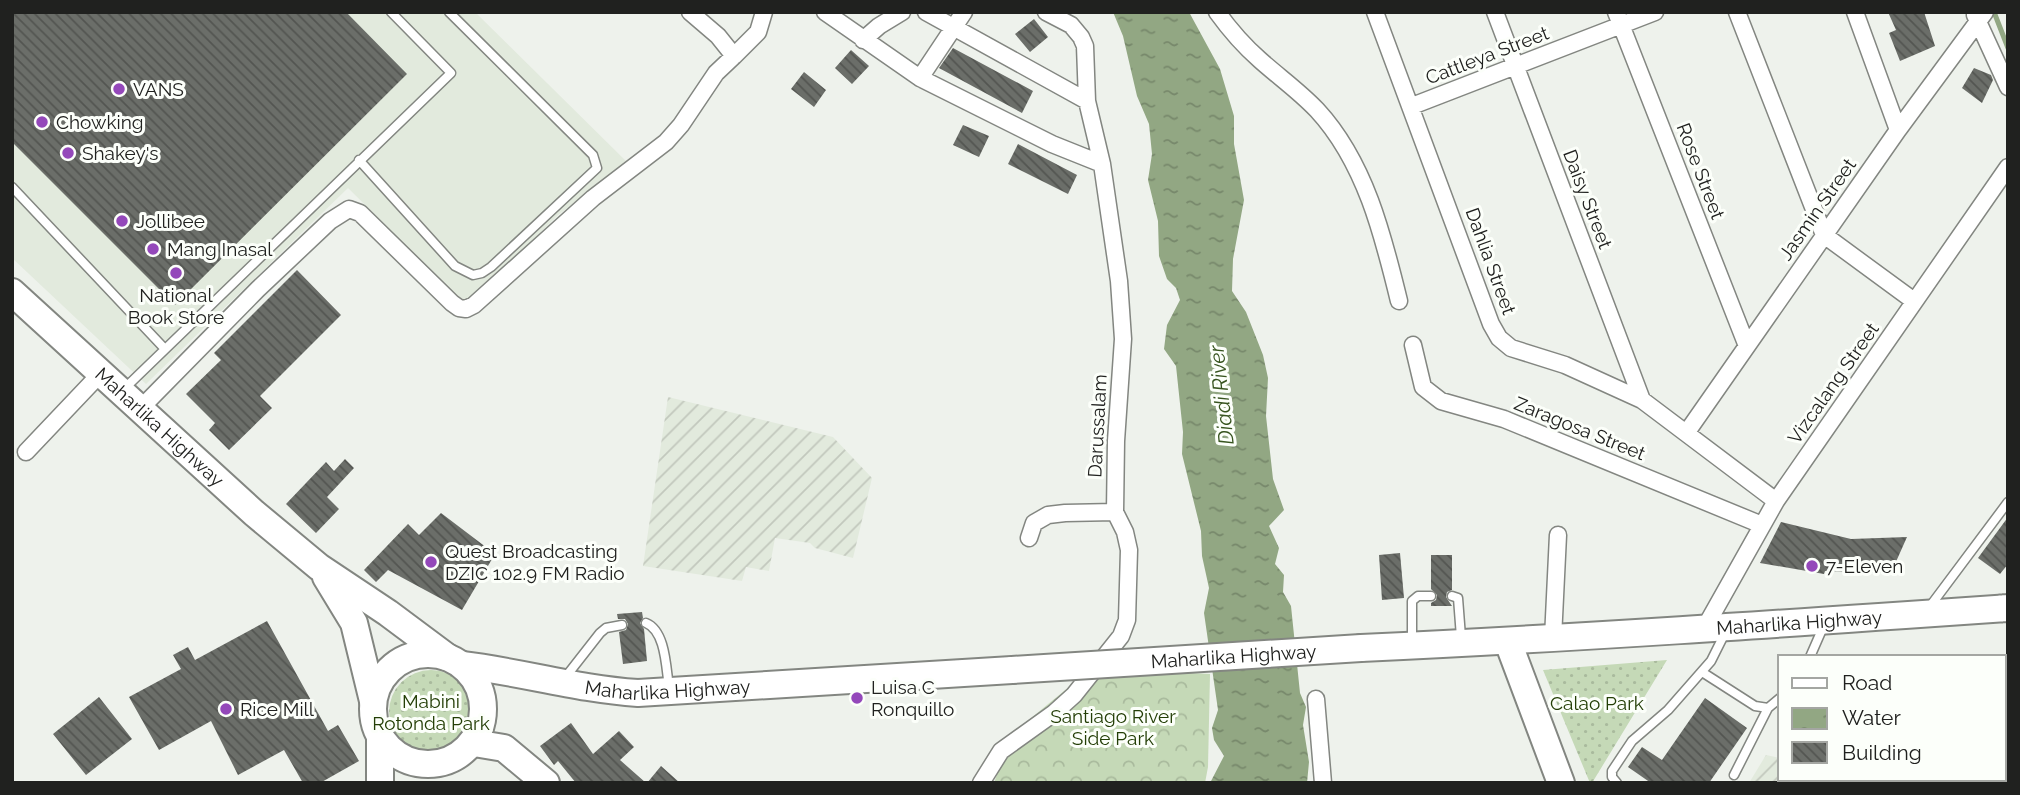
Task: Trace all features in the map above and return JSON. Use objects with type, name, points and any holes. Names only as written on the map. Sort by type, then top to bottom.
[{"type":"main road","name":"Maharlika Highway","points":[[12,292],[254,513],[319,567],[454,661],[560,684],[625,693],[670,691],[1361,648],[1508,642],[2008,608]]},
{"type":"main road","points":[[319,567],[354,623],[380,738],[380,783]]},
{"type":"main road","points":[[1508,642],[1561,783]]},
{"type":"main road","points":[[373,701],[379,682],[392,667],[408,657],[428,654],[454,661],[474,677],[482,693],[484,710],[474,743],[461,755],[444,763],[423,783]]},
{"type":"main road","points":[[380,738],[392,752],[408,761],[426,765],[444,763]]},
{"type":"main road","points":[[474,743],[504,748],[545,783]]},
{"type":"street","points":[[690,12],[718,36],[734,56]]},
{"type":"street","points":[[132,400],[258,289],[330,221],[349,209],[360,213],[452,303],[466,309],[593,198],[666,142],[681,125],[716,73],[758,32],[764,12]]},
{"type":"street","points":[[825,12],[920,78],[1052,144],[1102,164]]},
{"type":"street","points":[[863,40],[902,12]]},
{"type":"street","points":[[926,12],[1087,101]]},
{"type":"street","points":[[920,78],[964,12]]},
{"type":"street","name":"Darussalam","points":[[981,783],[1001,751],[1054,713],[1074,695],[1121,636],[1127,620],[1129,550],[1125,532],[1115,512],[1122,326],[1119,281],[1102,164],[1087,101],[1085,46],[1081,37],[1064,21],[1046,12]]},
{"type":"street","points":[[1217,12],[1233,34],[1319,112],[1343,146],[1361,177],[1374,212],[1399,301]]},
{"type":"street","name":"Dahlia Street","points":[[1376,12],[1491,324],[1499,338],[1519,351],[1565,365],[1642,400],[1776,502]]},
{"type":"street","name":"Daisy Street","points":[[1494,12],[1642,400]]},
{"type":"street","name":"Cattleya Street","points":[[1412,106],[1516,68],[1618,19],[1655,12]]},
{"type":"street","points":[[1737,12],[1824,235],[1914,301]]},
{"type":"street","points":[[1855,12],[1898,130]]},
{"type":"street","points":[[1979,16],[2008,87]]},
{"type":"street","name":"Jasmin Street","points":[[1687,432],[1979,16]]},
{"type":"street","name":"Rose Street","points":[[1618,19],[1747,346]]},
{"type":"street","name":"Vizcalang Street","points":[[1715,628],[1762,526],[1776,502],[2008,167]]},
{"type":"street","name":"Zaragosa Street","points":[[1413,345],[1423,387],[1441,401],[1504,419],[1762,526]]},
{"type":"street","points":[[26,452],[101,373]]},
{"type":"street","points":[[1029,538],[1034,523],[1048,515],[1115,512]]},
{"type":"street","points":[[1553,638],[1558,535]]},
{"type":"street","points":[[1316,699],[1323,783]]},
{"type":"lane","points":[[132,400],[164,348],[451,73],[391,12]]},
{"type":"lane","points":[[359,160],[455,266],[473,275],[491,267],[597,168],[593,155],[449,12]]},
{"type":"lane","points":[[12,187],[164,348]]},
{"type":"lane","points":[[1924,614],[2008,502]]},
{"type":"lane","points":[[1412,646],[1412,601],[1418,596],[1431,596]]},
{"type":"lane","points":[[1452,596],[1458,598],[1462,644]]},
{"type":"lane","points":[[1811,655],[1825,622]]},
{"type":"lane","points":[[646,623],[652,625],[659,636],[670,691]]},
{"type":"lane","points":[[560,684],[600,633],[606,628],[622,625]]},
{"type":"lane","points":[[1617,783],[1612,777],[1612,771],[1632,741],[1668,710],[1711,661],[1715,628]]},
{"type":"lane","points":[[1702,671],[1755,706],[1768,708]]},
{"type":"lane","points":[[1734,775],[1768,708],[1778,700]]},
{"type":"shaded area","points":[[12,12],[475,12],[627,162],[558,215],[467,306],[348,188],[146,384],[12,258]]},
{"type":"shaded area","points":[[668,397],[833,437],[872,478],[853,558],[815,548],[810,543],[775,538],[769,571],[746,567],[742,581],[643,566]]},
{"type":"shaded area","points":[[1766,755],[1778,758],[1778,781],[1821,783],[1749,783]]},
{"type":"green space","name":"Calao Park","points":[[1667,660],[1592,783],[1590,783],[1543,670]]},
{"type":"green space","name":"Santiago River Side Park","points":[[1092,668],[1210,674],[1208,767],[1205,783],[994,783],[1008,742],[1019,728]]},
{"type":"green space","name":"Mabini Rotonda Park","points":[[423,670],[439,670],[455,677],[466,688],[473,704],[470,728],[461,742],[439,754],[423,754],[407,747],[396,736],[389,720],[389,704],[396,688],[407,677]]},
{"type":"water","name":"Diadi River","points":[[1113,12],[1189,12],[1220,69],[1234,116],[1234,144],[1244,200],[1233,259],[1232,291],[1246,312],[1263,355],[1268,378],[1266,416],[1273,479],[1284,510],[1269,526],[1279,548],[1275,564],[1284,575],[1283,592],[1291,606],[1300,693],[1306,707],[1303,725],[1309,762],[1307,783],[1210,783],[1224,756],[1214,740],[1212,728],[1218,710],[1204,613],[1209,588],[1202,556],[1201,531],[1182,454],[1183,432],[1176,366],[1164,349],[1167,325],[1180,300],[1176,288],[1167,279],[1159,256],[1158,221],[1148,180],[1152,154],[1149,124],[1137,96],[1123,36]]},
{"type":"building","points":[[12,12],[346,12],[407,74],[175,305],[12,142]]},
{"type":"building","points":[[1888,12],[1924,12],[1935,46],[1900,61],[1889,33],[1896,30]]},
{"type":"building","points":[[1034,19],[1048,37],[1030,52],[1015,34]]},
{"type":"building","points":[[953,48],[1033,91],[1022,113],[939,68]]},
{"type":"building","points":[[851,50],[869,66],[852,84],[835,68]]},
{"type":"building","points":[[1974,68],[1991,75],[1993,80],[1982,103],[1962,88]]},
{"type":"building","points":[[804,72],[826,90],[814,107],[791,89]]},
{"type":"building","points":[[963,125],[989,136],[979,157],[953,145]]},
{"type":"building","points":[[1018,144],[1077,175],[1068,194],[1008,164]]},
{"type":"building","points":[[297,270],[341,315],[260,396],[272,408],[229,450],[209,430],[215,423],[186,394],[221,360],[214,353]]},
{"type":"building","points":[[345,459],[354,468],[327,497],[339,509],[316,533],[286,504],[326,462],[334,471]]},
{"type":"building","name":"Quest Broadcasting DZIC 102.9 FM Radio","points":[[441,513],[495,554],[462,610],[388,570],[376,582],[364,570],[408,524],[419,535]]},
{"type":"building","points":[[2008,517],[2008,564],[2000,574],[1978,558]]},
{"type":"building","points":[[1781,522],[1851,539],[1907,537],[1891,573],[1825,571],[1824,574],[1760,563]]},
{"type":"building","points":[[1400,553],[1404,598],[1382,600],[1379,555]]},
{"type":"building","points":[[1431,555],[1452,555],[1452,590],[1447,592],[1446,597],[1452,606],[1431,606],[1437,595],[1431,589]]},
{"type":"building","points":[[642,612],[640,623],[644,629],[647,661],[623,664],[619,632],[626,630],[628,624],[625,619],[618,619],[617,614]]},
{"type":"building","name":"Rice Mill","points":[[267,621],[328,731],[338,725],[359,761],[320,783],[303,783],[284,750],[238,775],[211,721],[159,750],[129,697],[181,669],[173,655],[188,647],[195,660]]},
{"type":"building","points":[[99,697],[132,739],[86,775],[53,734]]},
{"type":"building","points":[[1705,698],[1747,728],[1709,783],[1651,783],[1628,767],[1642,747],[1662,760]]},
{"type":"building","points":[[571,723],[593,754],[619,731],[634,747],[620,760],[646,783],[576,783],[558,761],[554,765],[540,746]]},
{"type":"building","points":[[661,766],[680,783],[647,783]]},
{"type":"waterway","points":[[1994,12],[2008,48]]},
{"type":"place","name":"VANS","points":[[119,89]]},
{"type":"place","name":"Chowking","points":[[42,122]]},
{"type":"place","name":"Shakey's","points":[[68,153]]},
{"type":"place","name":"Jollibee","points":[[122,221]]},
{"type":"place","name":"Mang Inasal","points":[[153,249]]},
{"type":"place","name":"National Book Store","points":[[176,273]]},
{"type":"place","name":"Quest Broadcasting DZIC 102.9 FM Radio","points":[[431,562]]},
{"type":"place","name":"7-Eleven","points":[[1812,566]]},
{"type":"place","name":"Luisa C Ronquillo","points":[[857,698]]},
{"type":"place","name":"Rice Mill","points":[[226,709]]}]
